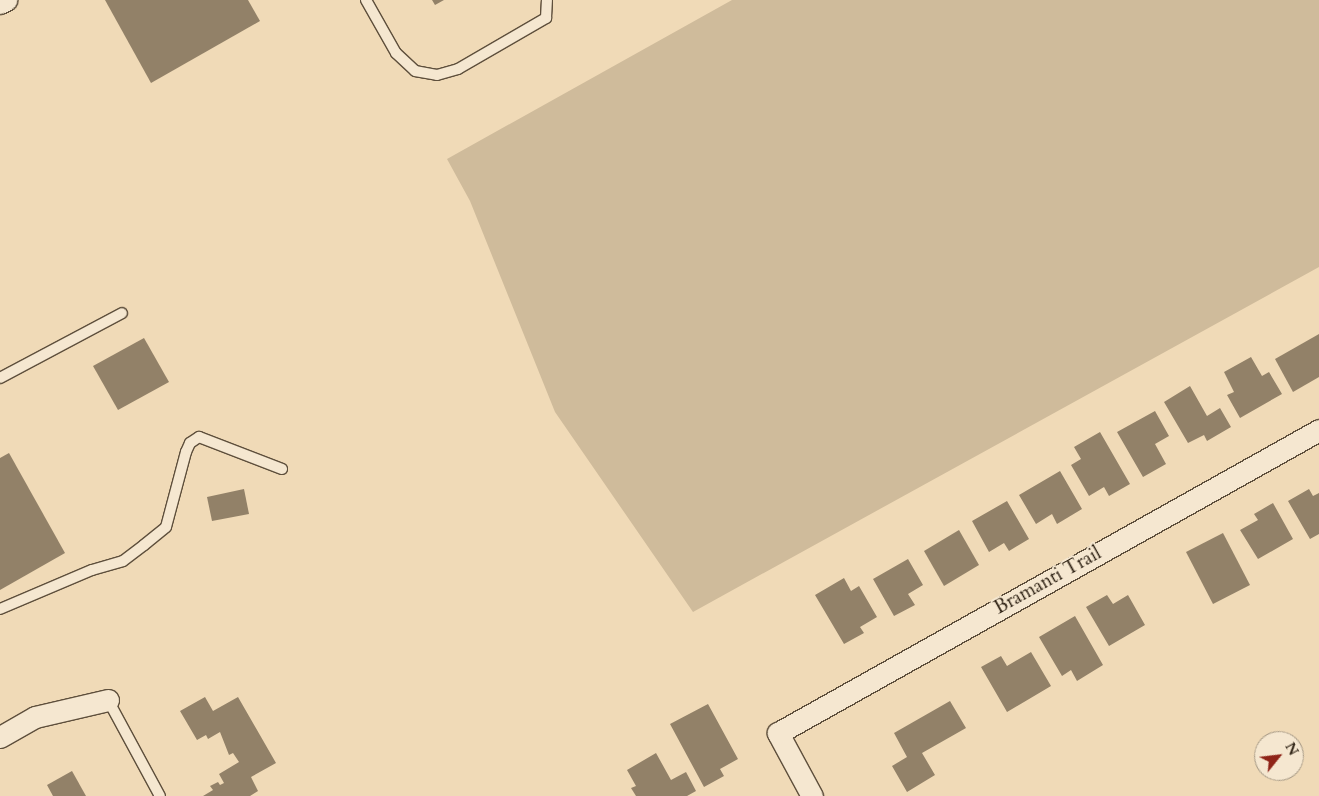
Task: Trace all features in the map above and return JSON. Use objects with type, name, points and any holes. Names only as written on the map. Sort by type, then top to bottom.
[{"type":"street","points":[[0,3],[6,0]]},
{"type":"street","name":"Bramanti Trail","points":[[809,795],[778,733],[1319,430]]},
{"type":"street","points":[[0,737],[35,717],[108,700]]},
{"type":"lane","points":[[366,0],[396,53],[415,71],[437,75],[458,69],[546,18],[547,0]]},
{"type":"lane","points":[[0,378],[122,314]]},
{"type":"lane","points":[[0,609],[92,570],[123,561],[166,526],[186,452],[190,443],[199,437],[282,469]]},
{"type":"lane","points":[[108,700],[160,796]]},
{"type":"shaded area","points":[[732,0],[1319,0],[1319,267],[693,612],[555,412],[470,201],[447,159]]},
{"type":"building","points":[[105,0],[248,0],[260,21],[151,83]]},
{"type":"building","points":[[432,0],[444,0],[435,5]]},
{"type":"building","points":[[1319,334],[1319,377],[1293,392],[1275,359]]},
{"type":"building","points":[[144,338],[169,382],[118,410],[93,366]]},
{"type":"building","points":[[1251,357],[1262,376],[1269,372],[1282,394],[1240,418],[1227,395],[1234,392],[1224,372]]},
{"type":"building","points":[[1190,386],[1207,416],[1220,408],[1231,427],[1207,441],[1204,435],[1188,443],[1164,402]]},
{"type":"building","points":[[1155,411],[1169,436],[1155,444],[1166,464],[1143,477],[1117,432]]},
{"type":"building","points":[[1100,432],[1130,484],[1109,496],[1104,487],[1089,496],[1071,465],[1081,459],[1074,447]]},
{"type":"building","points":[[9,453],[65,553],[0,590],[0,458]]},
{"type":"building","points":[[1060,471],[1082,509],[1057,524],[1052,514],[1036,524],[1019,495]]},
{"type":"building","points":[[244,489],[249,514],[212,521],[207,497]]},
{"type":"building","points":[[1309,489],[1313,496],[1319,493],[1319,534],[1310,539],[1288,501]]},
{"type":"building","points":[[1007,501],[1029,539],[1009,551],[1004,543],[989,552],[972,521]]},
{"type":"building","points":[[1273,503],[1293,539],[1258,559],[1240,530],[1258,520],[1254,514]]},
{"type":"building","points":[[959,530],[979,565],[944,586],[924,551]]},
{"type":"building","points":[[1223,533],[1250,585],[1213,604],[1186,552]]},
{"type":"building","points":[[908,559],[923,585],[908,594],[915,605],[894,616],[873,579]]},
{"type":"building","points":[[844,578],[851,591],[859,586],[877,617],[860,627],[864,633],[844,644],[815,595]]},
{"type":"building","points":[[1107,595],[1113,604],[1128,595],[1145,625],[1109,646],[1086,607]]},
{"type":"building","points":[[1075,616],[1103,665],[1077,681],[1071,670],[1062,676],[1039,637]]},
{"type":"building","points":[[1031,652],[1051,686],[1007,712],[981,667],[1001,656],[1007,666]]},
{"type":"building","points":[[205,697],[213,711],[238,697],[276,763],[251,777],[258,791],[250,796],[203,796],[213,790],[210,786],[218,782],[220,785],[224,783],[219,774],[239,762],[233,753],[229,755],[220,732],[208,739],[206,735],[197,740],[180,711]]},
{"type":"building","points":[[950,701],[966,728],[922,753],[935,775],[907,792],[892,766],[907,757],[894,733]]},
{"type":"building","points":[[708,704],[738,759],[720,769],[724,776],[704,787],[670,724]]},
{"type":"building","points":[[656,753],[671,780],[686,772],[696,791],[687,796],[636,796],[631,788],[636,786],[627,770]]},
{"type":"building","points":[[72,771],[86,796],[53,796],[47,785]]}]
